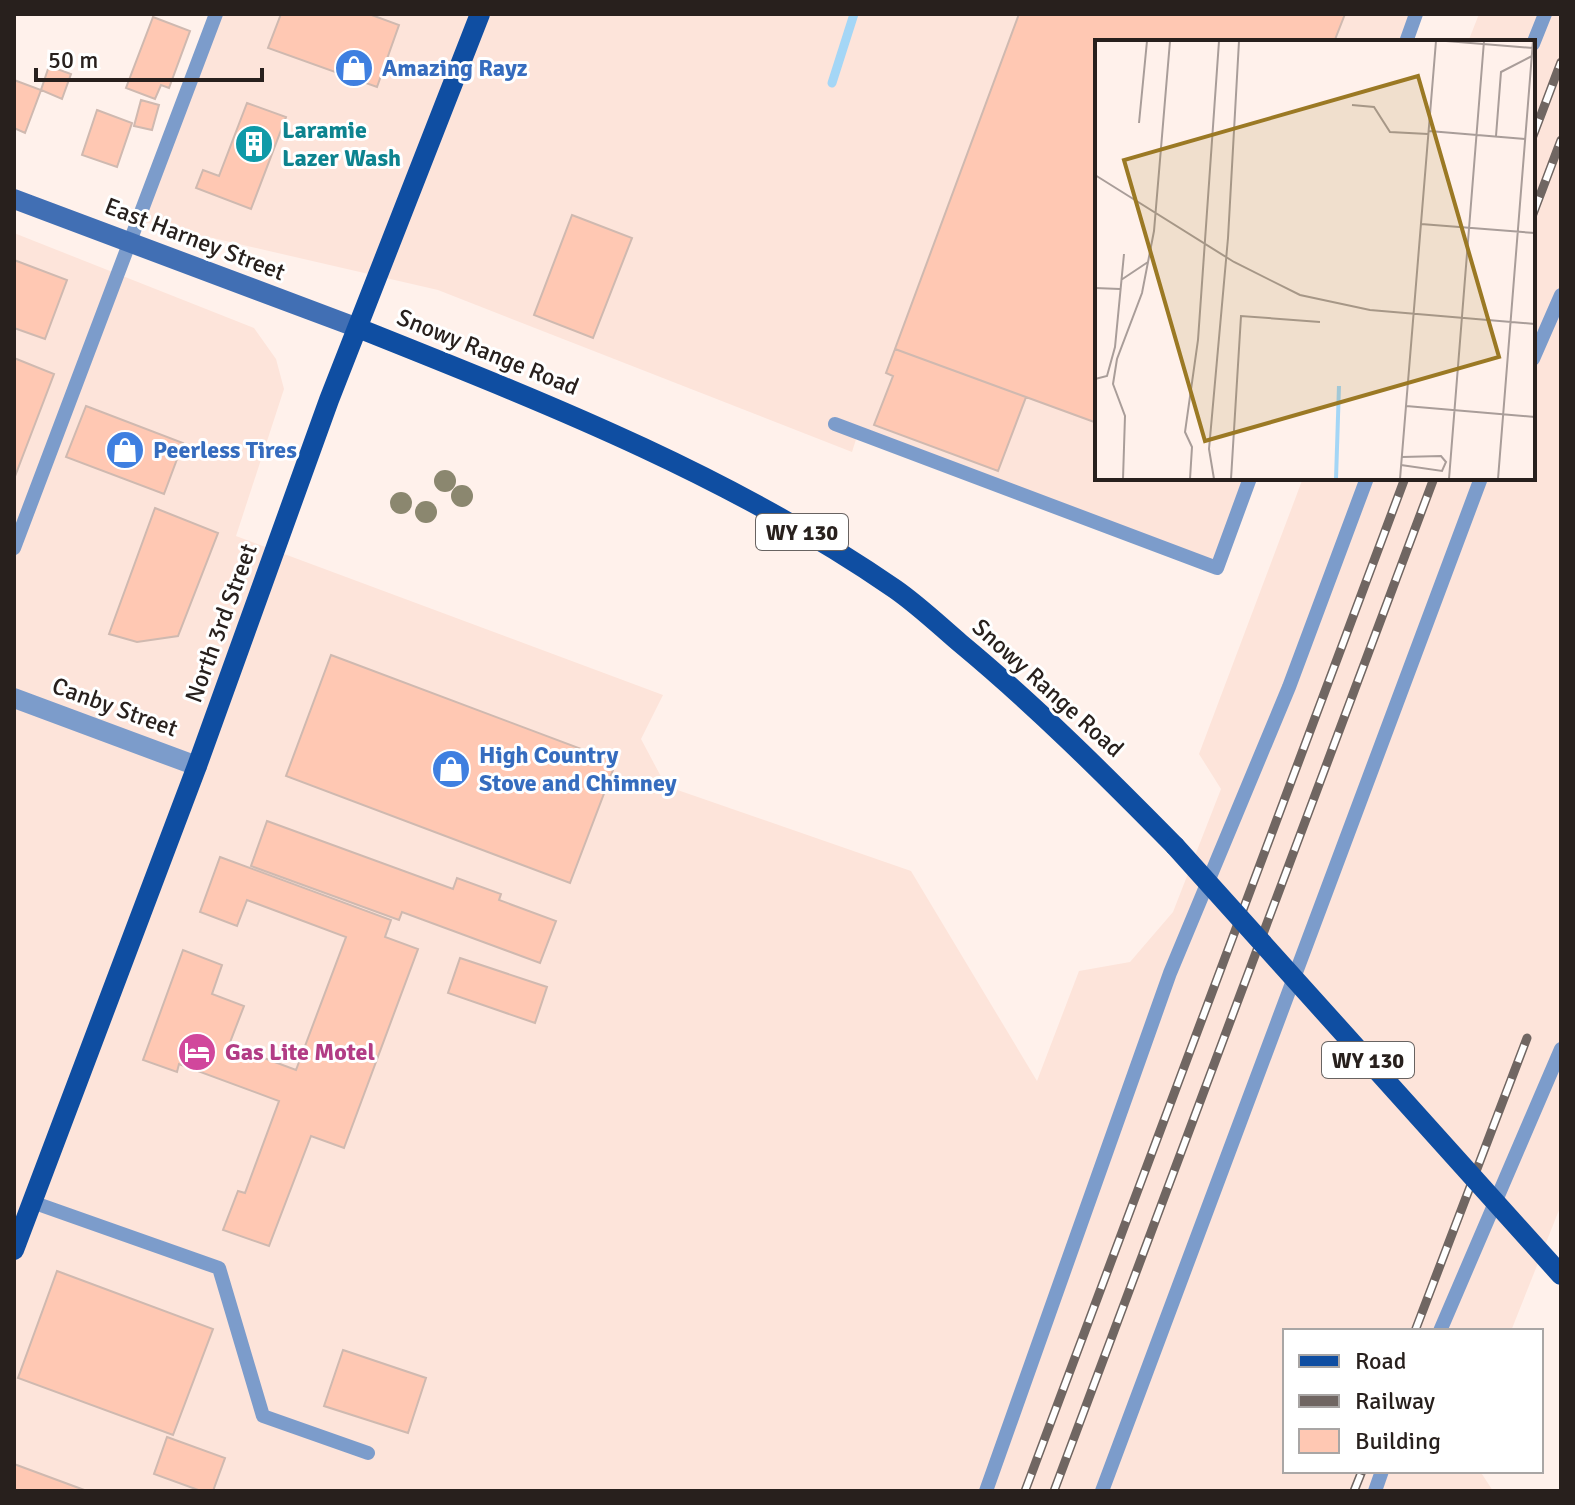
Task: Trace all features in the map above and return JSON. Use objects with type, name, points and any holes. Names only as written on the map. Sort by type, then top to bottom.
[{"type":"main road","name":"North 3rd Street","points":[[14,1250],[24,1212],[197,766],[358,328],[480,14]]},
{"type":"main road","name":"East Harney Street","points":[[14,199],[358,328]]},
{"type":"main road","name":"Snowy Range Road","points":[[358,328],[560,409],[654,452],[897,590],[1056,725],[1175,846],[1561,1275]]},
{"type":"street","name":"Canby Street","points":[[14,698],[197,766]]},
{"type":"lane","points":[[14,548],[216,14]]},
{"type":"lane","points":[[1407,40],[1416,14]]},
{"type":"lane","points":[[1535,40],[1545,14]]},
{"type":"lane","points":[[1535,354],[1561,295]]},
{"type":"lane","points":[[835,424],[1217,568],[1249,480]]},
{"type":"lane","points":[[986,1491],[1170,973],[1289,687],[1366,480]]},
{"type":"lane","points":[[1102,1491],[1480,480]]},
{"type":"lane","points":[[1441,1329],[1561,1049]]},
{"type":"lane","points":[[24,1212],[219,1268],[263,1416],[368,1453]]},
{"type":"shaded area","points":[[216,14],[1416,14],[1407,40],[1095,40],[1095,480],[1249,480],[1217,568],[858,433],[852,452],[438,290],[139,221]]},
{"type":"shaded area","points":[[1479,14],[1561,14],[1561,1205],[1512,1329],[1283,1329],[1283,1473],[1481,1473],[1493,1491],[14,1491],[14,233],[254,328],[276,359],[284,389],[236,536],[663,695],[641,739],[666,786],[911,871],[1037,1081],[1079,971],[1130,962],[1173,912],[1221,789],[1199,754],[1302,480],[1535,480],[1535,40],[1469,40]]},
{"type":"building","name":"Amazing Rayz","points":[[281,14],[369,14],[399,25],[377,87],[268,48]]},
{"type":"building","points":[[1019,14],[1345,14],[1335,40],[1095,40],[1095,422],[895,349]]},
{"type":"building","points":[[153,17],[190,31],[169,88],[161,85],[155,99],[126,88]]},
{"type":"building","points":[[49,66],[71,74],[62,99],[41,90]]},
{"type":"building","points":[[14,80],[41,90],[25,133],[14,128]]},
{"type":"building","points":[[141,100],[159,105],[152,130],[134,126]]},
{"type":"building","name":"Laramie Lazer Wash","points":[[247,103],[286,117],[251,209],[196,188],[203,170],[219,176]]},
{"type":"building","points":[[97,110],[132,123],[117,167],[82,155]]},
{"type":"building","points":[[572,215],[632,238],[593,338],[534,315]]},
{"type":"building","points":[[14,260],[67,280],[45,339],[14,328]]},
{"type":"building","points":[[895,349],[1026,397],[998,471],[874,425],[893,376],[886,373]]},
{"type":"building","points":[[14,358],[54,374],[14,479]]},
{"type":"building","name":"Peerless Tires","points":[[86,406],[183,443],[164,494],[66,457]]},
{"type":"building","points":[[155,508],[218,533],[178,636],[137,642],[109,634]]},
{"type":"building","name":"High Country Stove and Chimney","points":[[331,655],[616,762],[570,883],[286,776]]},
{"type":"building","points":[[267,821],[453,889],[457,878],[501,894],[499,900],[556,921],[540,963],[402,912],[399,920],[251,866]]},
{"type":"building","name":"Gas Lite Motel","points":[[220,857],[391,920],[385,937],[418,949],[344,1148],[311,1136],[269,1246],[223,1230],[238,1191],[245,1193],[279,1101],[179,1064],[177,1072],[143,1060],[183,950],[222,965],[212,994],[244,1006],[229,1045],[296,1070],[346,937],[247,900],[237,926],[200,912]]},
{"type":"building","points":[[460,958],[547,987],[535,1023],[448,993]]},
{"type":"building","points":[[57,1271],[213,1329],[173,1435],[18,1378]]},
{"type":"building","points":[[343,1350],[426,1378],[408,1433],[324,1406]]},
{"type":"building","points":[[167,1437],[225,1458],[213,1491],[201,1491],[154,1474]]},
{"type":"building","points":[[14,1464],[87,1491],[14,1491]]},
{"type":"waterway","points":[[832,83],[854,14]]},
{"type":"railway","points":[[1535,131],[1561,62]]},
{"type":"railway","points":[[1535,209],[1561,140]]},
{"type":"railway","points":[[1025,1491],[1404,480]]},
{"type":"railway","points":[[1054,1491],[1433,480]]},
{"type":"railway","points":[[1416,1329],[1527,1038]]},
{"type":"railway","points":[[1354,1491],[1361,1473]]},
{"type":"place","name":"Amazing Rayz","points":[[354,68]]},
{"type":"place","name":"Laramie Lazer Wash","points":[[254,144]]},
{"type":"place","name":"Peerless Tires","points":[[125,450]]},
{"type":"place","name":"High Country Stove and Chimney","points":[[451,769]]},
{"type":"place","name":"Gas Lite Motel","points":[[197,1052]]}]
